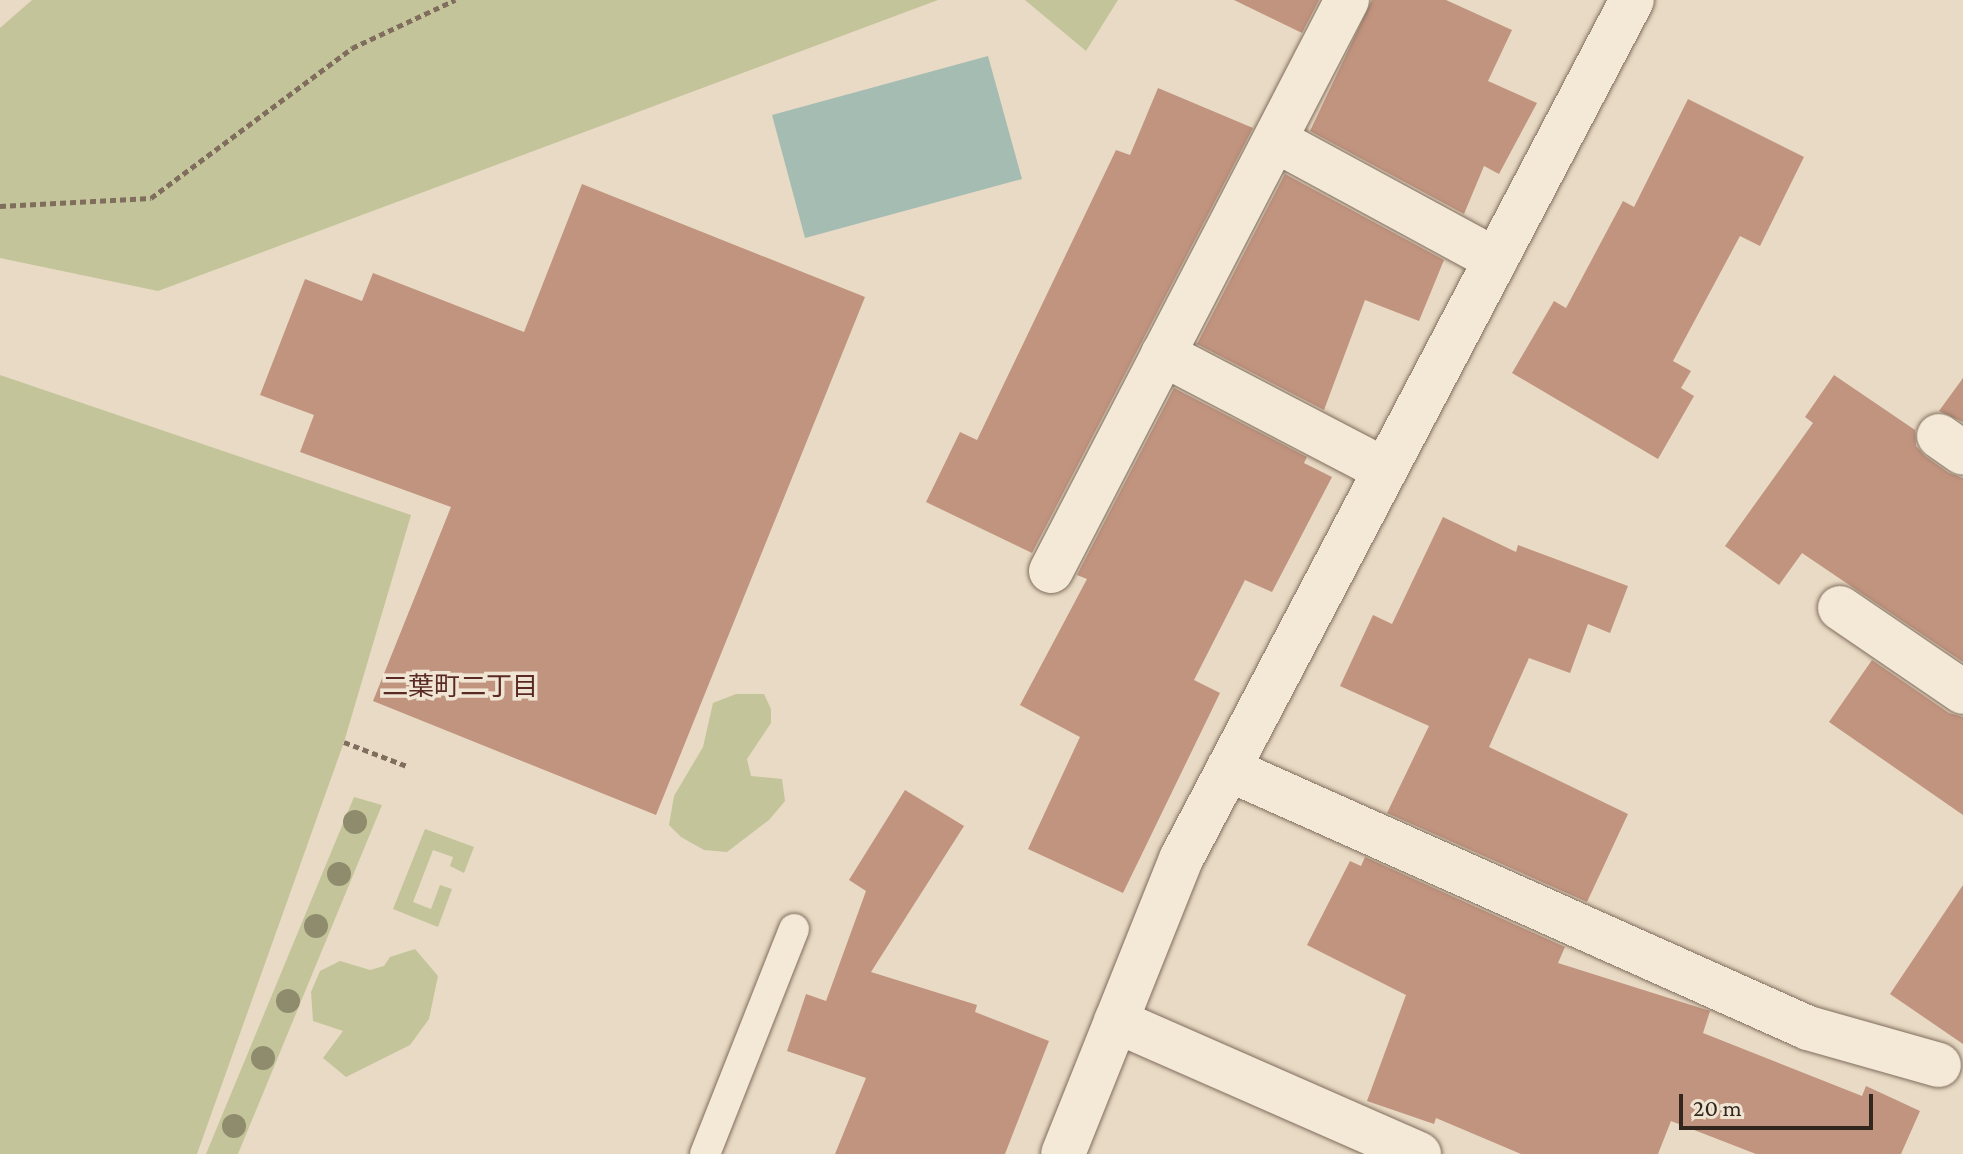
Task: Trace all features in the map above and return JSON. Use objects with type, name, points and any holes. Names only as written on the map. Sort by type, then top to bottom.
[{"type":"street","points":[[1051,571],[1347,0]]},
{"type":"street","points":[[1063,1154],[1181,859],[1632,0]]},
{"type":"street","points":[[1275,140],[1496,260]]},
{"type":"street","points":[[1163,354],[1385,470]]},
{"type":"street","points":[[1840,608],[1963,692]]},
{"type":"street","points":[[1228,769],[1808,1028],[1939,1065]]},
{"type":"street","points":[[1116,1021],[1419,1154]]},
{"type":"lane","points":[[705,1154],[794,929]]},
{"type":"path","points":[[0,206],[151,198],[352,48],[455,0]]},
{"type":"path","points":[[344,742],[407,766]]},
{"type":"green space","points":[[32,0],[938,0],[158,291],[0,258],[0,28]]},
{"type":"green space","points":[[1025,0],[1118,0],[1086,51]]},
{"type":"green space","points":[[0,375],[411,515],[344,742],[197,1154],[0,1154]]},
{"type":"green space","points":[[736,694],[764,694],[771,709],[771,723],[747,759],[751,776],[782,779],[785,801],[769,820],[727,852],[704,850],[681,837],[669,825],[674,796],[703,747],[713,703]]},
{"type":"green space","points":[[354,797],[382,805],[238,1154],[206,1154]]},
{"type":"green space","points":[[425,829],[474,847],[464,873],[450,866],[453,857],[433,850],[413,902],[431,909],[440,885],[452,889],[438,927],[393,909]]},
{"type":"green space","points":[[415,949],[438,976],[429,1019],[410,1045],[346,1077],[323,1058],[343,1031],[313,1021],[311,992],[320,971],[340,961],[370,970],[384,966],[390,957]]},
{"type":"shaded area","points":[[988,56],[1022,179],[805,238],[772,115]]},
{"type":"building","points":[[1234,0],[1319,0],[1302,33]]},
{"type":"building","points":[[1372,0],[1446,0],[1512,30],[1488,81],[1537,103],[1499,174],[1484,166],[1464,214],[1310,131]]},
{"type":"building","points":[[1158,88],[1253,128],[1032,553],[926,502],[960,432],[977,440],[1116,150],[1130,155]]},
{"type":"building","points":[[1688,99],[1804,157],[1760,246],[1740,236],[1673,361],[1691,371],[1681,388],[1694,396],[1658,459],[1512,373],[1554,301],[1566,308],[1623,201],[1634,207]]},
{"type":"building","points":[[1285,174],[1444,260],[1419,321],[1365,300],[1324,410],[1197,344]]},
{"type":"building","points":[[582,184],[865,297],[656,815],[373,701],[451,507],[300,452],[314,415],[260,395],[305,279],[362,301],[373,273],[524,332]]},
{"type":"building","points":[[1834,375],[1915,430],[1916,446],[1925,456],[1949,473],[1963,478],[1963,662],[1802,553],[1779,585],[1725,546],[1813,423],[1805,417]]},
{"type":"building","points":[[1963,378],[1963,422],[1939,411]]},
{"type":"building","points":[[1174,388],[1307,457],[1304,463],[1332,477],[1272,592],[1245,580],[1194,680],[1220,693],[1123,893],[1028,849],[1080,737],[1020,705],[1087,579],[1077,575]]},
{"type":"building","points":[[1443,517],[1516,552],[1518,545],[1628,586],[1610,633],[1588,624],[1570,673],[1529,658],[1489,747],[1628,814],[1587,902],[1387,813],[1429,726],[1340,686],[1373,615],[1392,624]]},
{"type":"building","points":[[1872,660],[1949,713],[1963,717],[1963,815],[1829,722]]},
{"type":"building","points":[[905,790],[964,826],[871,972],[977,1005],[975,1012],[1049,1041],[1005,1154],[835,1154],[866,1078],[787,1051],[806,994],[826,1001],[866,891],[849,880]]},
{"type":"building","points":[[1365,857],[1565,947],[1558,963],[1710,1011],[1703,1033],[1862,1096],[1866,1086],[1920,1111],[1901,1154],[1756,1154],[1671,1121],[1658,1154],[1521,1154],[1436,1118],[1434,1124],[1367,1101],[1406,995],[1307,945],[1350,861],[1361,866]]},
{"type":"building","points":[[1963,885],[1963,1044],[1890,994]]},
{"type":"district","name":"二葉町二丁目","points":[[460,687]]}]
